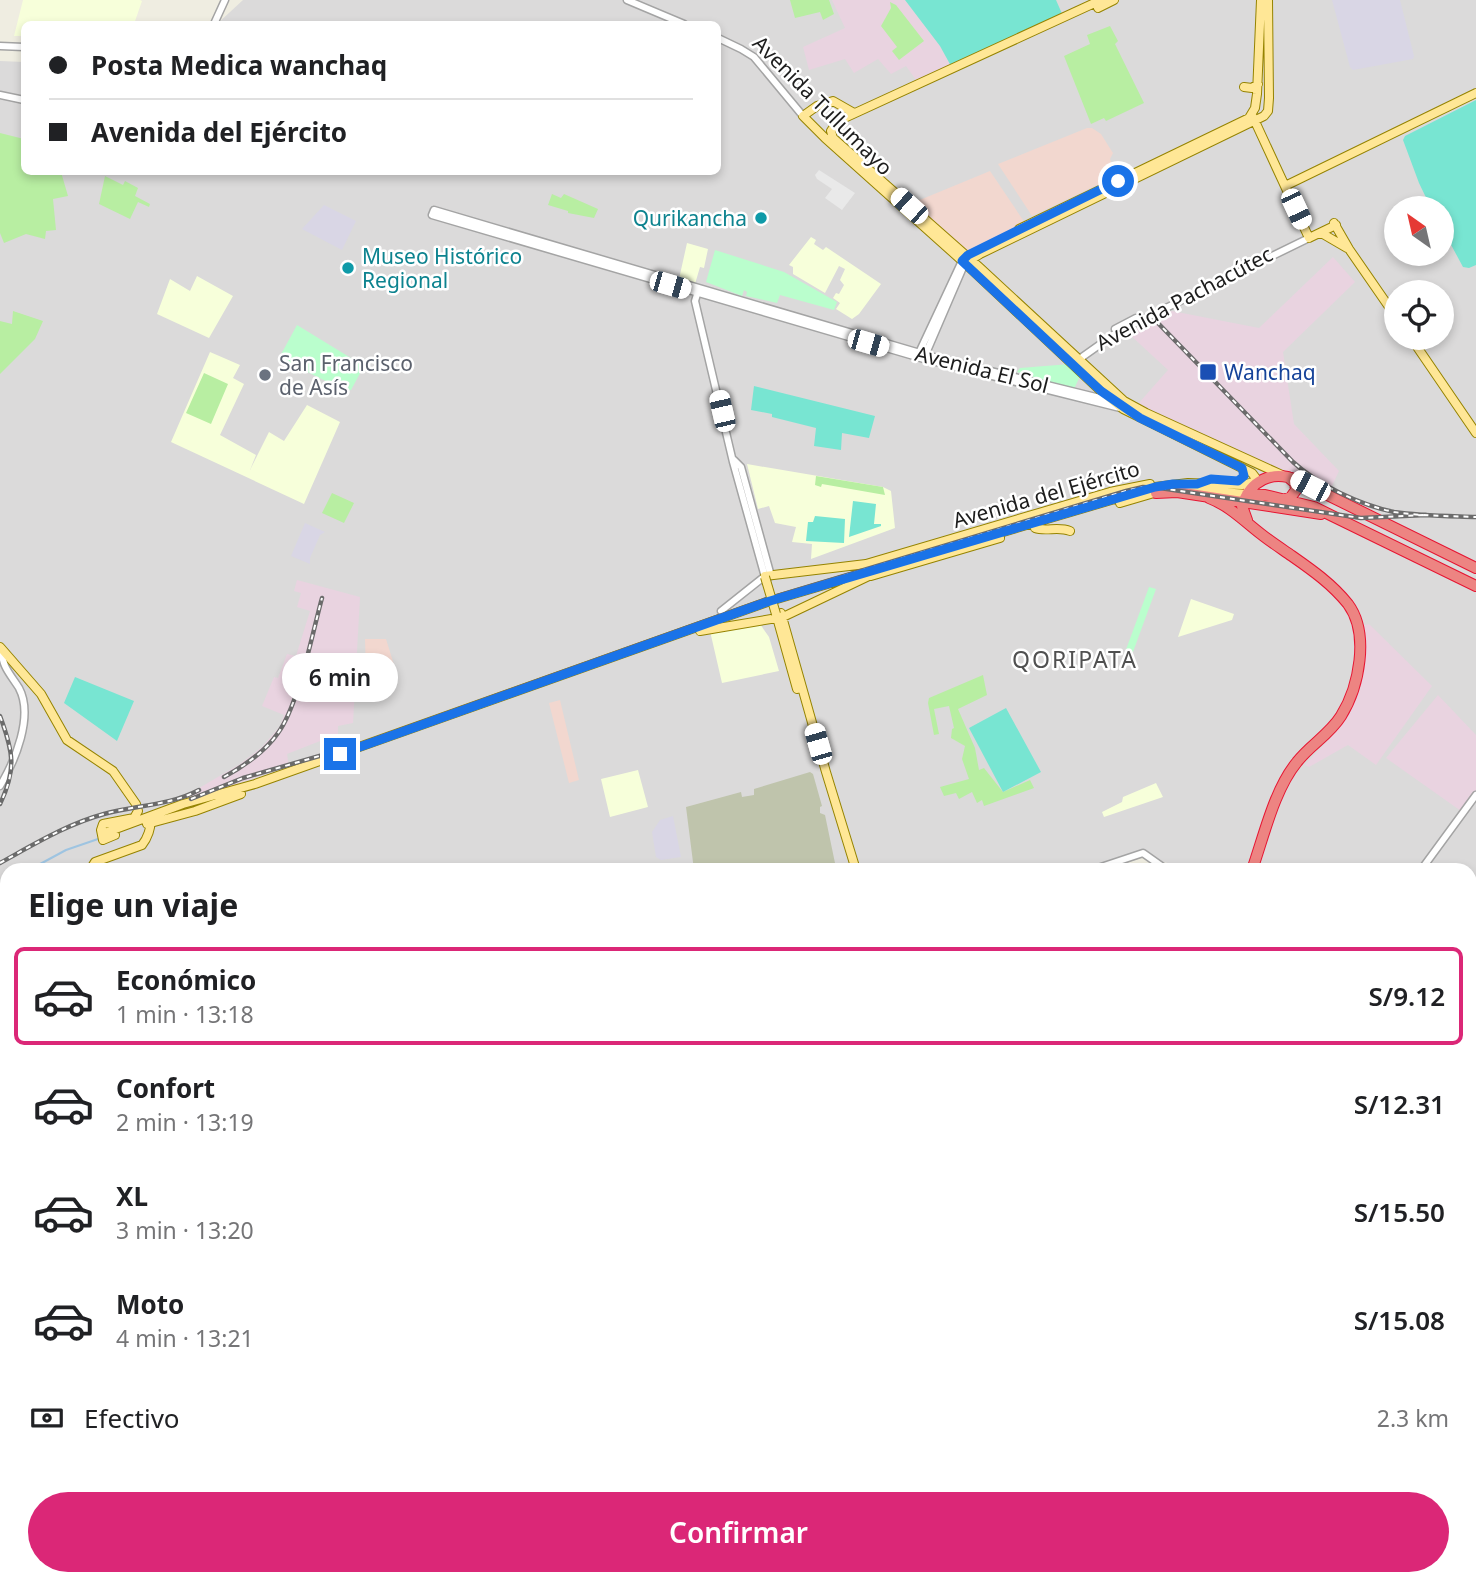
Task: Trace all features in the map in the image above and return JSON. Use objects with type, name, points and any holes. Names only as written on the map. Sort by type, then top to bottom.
[{"type":"highway","points":[[1251,525],[1243,515],[1243,493],[1265,477],[1289,477],[1476,568]]},
{"type":"highway","points":[[1282,500],[1291,497],[1296,490],[1289,477]]},
{"type":"highway","points":[[1258,480],[1265,495]]},
{"type":"highway","points":[[1156,492],[1177,492],[1209,498],[1234,511],[1324,579],[1348,604],[1355,617],[1359,660],[1351,695],[1330,731],[1297,761],[1283,783],[1254,863]]},
{"type":"highway","points":[[1209,498],[1243,493],[1332,516],[1476,586]]},
{"type":"highway","name":"Avenida del Ejército","points":[[1243,493],[1311,505],[1332,516]]},
{"type":"highway","points":[[1259,863],[1289,774]]},
{"type":"main road","points":[[818,132],[932,78],[950,76],[1101,0]]},
{"type":"main road","points":[[1029,36],[1114,0]]},
{"type":"main road","points":[[1261,0],[1258,84],[1254,112],[1285,187],[1311,235]]},
{"type":"main road","points":[[966,261],[1254,112],[1267,113],[1268,0]]},
{"type":"main road","points":[[1244,87],[1252,88],[1258,84]]},
{"type":"main road","points":[[1285,187],[1476,96]]},
{"type":"main road","points":[[803,116],[817,106],[833,101],[854,113]]},
{"type":"main road","points":[[839,121],[843,106]]},
{"type":"main road","name":"Avenida Tullumayo","points":[[803,116],[966,261]]},
{"type":"main road","name":"Avenida Tullumayo","points":[[839,121],[831,131],[833,138],[1126,406],[1242,468],[1258,480]]},
{"type":"main road","points":[[1311,235],[1335,224],[1384,300]]},
{"type":"main road","points":[[1311,235],[1323,234],[1349,249]]},
{"type":"main road","points":[[1419,350],[1476,433]]},
{"type":"main road","name":"Avenida Tullumayo","points":[[1074,360],[1098,394],[1289,477]]},
{"type":"main road","points":[[1242,468],[1243,493]]},
{"type":"main road","name":"Avenida del Ejército","points":[[768,576],[866,564],[1121,489],[1191,479],[1211,479],[1243,493]]},
{"type":"main road","points":[[1197,484],[1211,479]]},
{"type":"main road","name":"Avenida del Ejército","points":[[1,648],[41,694],[67,740],[109,768],[137,806],[138,813],[134,818],[103,824],[103,837],[183,804],[279,776],[770,601],[1168,485],[1197,484],[1243,493]]},
{"type":"main road","name":"Avenida del Ejército","points":[[146,821],[195,811],[792,598],[1156,492],[1182,489],[1243,493]]},
{"type":"main road","points":[[1035,528],[1070,531]]},
{"type":"main road","points":[[768,576],[851,863]]},
{"type":"main road","points":[[701,631],[779,616],[869,576]]},
{"type":"main road","points":[[94,863],[142,845],[148,834],[146,821]]},
{"type":"street","points":[[215,21],[225,0]]},
{"type":"street","points":[[627,0],[677,21]]},
{"type":"street","name":"Avenida Tullumayo","points":[[721,39],[754,57],[803,116]]},
{"type":"street","points":[[0,46],[21,47]]},
{"type":"street","points":[[0,95],[21,99]]},
{"type":"street","name":"Avenida El Sol","points":[[433,213],[921,356],[1126,406]]},
{"type":"street","name":"Avenida Pachacútec","points":[[1074,360],[1131,325],[1311,235]]},
{"type":"street","name":"Avenida Pachacútec","points":[[1074,360],[1121,326],[1311,235]]},
{"type":"street","points":[[921,356],[966,261]]},
{"type":"street","points":[[698,291],[695,301],[732,458],[741,467],[768,576],[721,611]]},
{"type":"street","name":"Avenida El Sol","points":[[921,356],[1098,394]]},
{"type":"street","points":[[0,786],[19,743],[25,721],[23,696],[7,671],[1,648]]},
{"type":"street","points":[[1426,863],[1476,794]]},
{"type":"street","points":[[1113,863],[1143,853],[1157,863]]},
{"type":"shaded area","points":[[23,0],[142,1],[135,21],[21,21],[21,36],[14,36]]},
{"type":"shaded area","points":[[243,0],[1476,0],[1476,863],[1167,863],[1144,857],[1126,863],[0,863],[0,61],[21,62],[21,175],[721,175],[721,21],[220,21]]},
{"type":"shaded area","points":[[832,0],[905,0],[940,46],[951,66],[916,80],[906,66],[891,74],[878,59],[854,73],[845,59],[809,70],[803,47],[845,28]]},
{"type":"shaded area","points":[[905,0],[1056,0],[1063,16],[951,66],[940,46]]},
{"type":"shaded area","points":[[1332,0],[1400,0],[1413,59],[1353,70]]},
{"type":"shaded area","points":[[1476,100],[1476,265],[1463,267],[1454,250],[1454,196],[1425,196],[1403,140],[1405,136]]},
{"type":"shaded area","points":[[1087,128],[1101,134],[1113,153],[1110,159],[1116,176],[1032,216],[998,164]]},
{"type":"shaded area","points":[[819,170],[855,193],[842,210],[825,198],[832,189],[817,179],[815,175]]},
{"type":"shaded area","points":[[990,171],[1025,223],[966,252],[910,204]]},
{"type":"shaded area","points":[[324,205],[356,221],[342,250],[302,229]]},
{"type":"shaded area","points":[[811,237],[816,240],[814,244],[823,250],[826,247],[881,284],[859,314],[852,319],[836,309],[840,303],[833,298],[844,285],[840,280],[845,269],[839,266],[825,293],[793,274],[793,267],[789,265]]},
{"type":"shaded area","points":[[687,243],[708,249],[704,268],[700,267],[695,284],[679,279]]},
{"type":"shaded area","points":[[1333,257],[1355,282],[1283,352],[1294,424],[1339,471],[1330,490],[1235,450],[1232,452],[1138,404],[1168,370],[1128,333],[1172,311],[1259,328]]},
{"type":"shaded area","points":[[197,276],[233,296],[209,338],[157,314],[170,279],[190,291]]},
{"type":"shaded area","points":[[210,352],[240,365],[233,378],[244,384],[220,435],[256,455],[250,470],[269,432],[284,441],[307,405],[340,422],[304,504],[171,442]]},
{"type":"shaded area","points":[[754,386],[875,416],[869,438],[842,433],[841,450],[814,446],[816,428],[751,410]]},
{"type":"shaded area","points":[[747,464],[883,487],[891,491],[895,528],[811,559],[812,544],[792,542],[796,527],[775,523],[769,506],[758,509]]},
{"type":"shaded area","points":[[853,501],[876,504],[874,524],[881,526],[849,537]]},
{"type":"shaded area","points":[[815,516],[845,519],[844,543],[806,541],[808,522],[813,522]]},
{"type":"shaded area","points":[[305,523],[325,532],[320,535],[310,564],[291,556]]},
{"type":"shaded area","points":[[297,580],[360,597],[353,723],[338,726],[338,734],[287,754],[289,766],[190,800],[189,794],[240,764],[262,747],[280,726],[284,715],[262,706],[274,677],[278,678],[287,654],[296,656],[310,611],[297,607],[301,593],[294,591]]},
{"type":"shaded area","points":[[1191,599],[1234,614],[1232,620],[1178,637]]},
{"type":"shaded area","points":[[760,624],[769,637],[779,671],[722,683],[710,631]]},
{"type":"shaded area","points":[[1369,624],[1432,686],[1376,765],[1348,745],[1309,767],[1305,765],[1335,733],[1355,698],[1360,626]]},
{"type":"shaded area","points":[[365,639],[386,639],[395,668],[396,687],[374,688],[374,673],[366,673]]},
{"type":"shaded area","points":[[75,677],[134,701],[117,741],[64,703]]},
{"type":"shaded area","points":[[1438,695],[1476,735],[1476,790],[1461,811],[1386,758]]},
{"type":"shaded area","points":[[560,700],[579,780],[569,783],[549,703]]},
{"type":"shaded area","points":[[1006,708],[1041,772],[1003,792],[969,728]]},
{"type":"shaded area","points":[[638,770],[648,807],[610,817],[601,779]]},
{"type":"shaded area","points":[[810,772],[813,774],[822,806],[820,813],[825,815],[835,863],[693,863],[686,807],[741,792],[742,797],[754,795],[754,789]]},
{"type":"shaded area","points":[[1156,783],[1163,797],[1104,817],[1102,812],[1122,802],[1123,797]]},
{"type":"shaded area","points":[[673,816],[681,857],[661,860],[656,857],[652,832],[660,820]]},
{"type":"green space","points":[[790,0],[829,0],[834,14],[823,20],[820,12],[795,18]]},
{"type":"green space","points":[[890,2],[896,5],[924,41],[899,60],[892,51],[897,47],[881,26],[891,8]]},
{"type":"green space","points":[[1110,26],[1118,41],[1115,44],[1144,103],[1106,121],[1104,118],[1091,124],[1064,56],[1090,44],[1087,35]]},
{"type":"green space","points":[[0,133],[21,138],[21,175],[62,175],[68,196],[53,199],[56,230],[46,231],[45,239],[26,234],[4,243],[0,233]]},
{"type":"green space","points":[[105,176],[123,185],[125,181],[138,188],[135,196],[150,204],[149,207],[138,202],[130,219],[99,204]]},
{"type":"green space","points":[[552,194],[561,198],[564,194],[598,209],[594,218],[568,213],[548,205]]},
{"type":"green space","points":[[715,250],[784,272],[837,302],[834,310],[780,295],[777,303],[746,296],[747,292],[744,290],[742,296],[706,282]]},
{"type":"green space","points":[[13,311],[43,321],[35,339],[0,374],[0,321],[12,324]]},
{"type":"green space","points":[[297,325],[364,366],[351,390],[346,391],[279,358]]},
{"type":"green space","points":[[1070,364],[1081,374],[1074,389],[1017,372],[1020,368]]},
{"type":"green space","points":[[204,373],[228,384],[211,424],[186,413]]},
{"type":"green space","points":[[816,476],[883,487],[885,495],[822,484],[821,487],[815,485]]},
{"type":"green space","points":[[332,493],[354,503],[344,523],[322,513]]},
{"type":"green space","points":[[1149,587],[1156,589],[1133,652],[1124,655]]},
{"type":"green space","points":[[983,675],[987,695],[958,709],[975,748],[979,770],[984,768],[1003,792],[1030,780],[1034,788],[984,806],[982,800],[977,803],[972,792],[959,799],[956,793],[944,796],[940,787],[969,779],[962,759],[965,746],[951,738],[954,728],[949,706],[934,709],[939,734],[934,735],[928,703],[929,698]]},
{"type":"waterway","points":[[42,863],[66,850],[98,839]]},
{"type":"railway","points":[[1156,321],[1293,462],[1315,479],[1381,509],[1425,515],[1476,517]]},
{"type":"railway","points":[[191,799],[243,778],[361,744],[764,600],[1143,487],[1361,518],[1426,515]]},
{"type":"railway","points":[[224,777],[260,752],[273,740],[286,720],[299,687],[322,598]]},
{"type":"railway","points":[[0,716],[11,760],[9,780],[0,804]]},
{"type":"railway","points":[[0,863],[51,835],[90,818],[176,799],[199,790]]},
{"type":"place","name":"Qurikancha","points":[[761,218]]},
{"type":"place","name":"Museo Histórico Regional","points":[[348,268]]},
{"type":"place","name":"Wanchaq","points":[[1208,372]]},
{"type":"place","name":"San Francisco de Asís","points":[[265,375]]},
{"type":"district","name":"QORIPATA","points":[[1075,659]]},
{"type":"route","points":[[340,754],[770,601],[950,546],[1155,487],[1197,484],[1211,479],[1241,479],[1244,476],[1242,468],[1123,409],[962,261],[968,255],[1031,222],[1118,181]]}]
